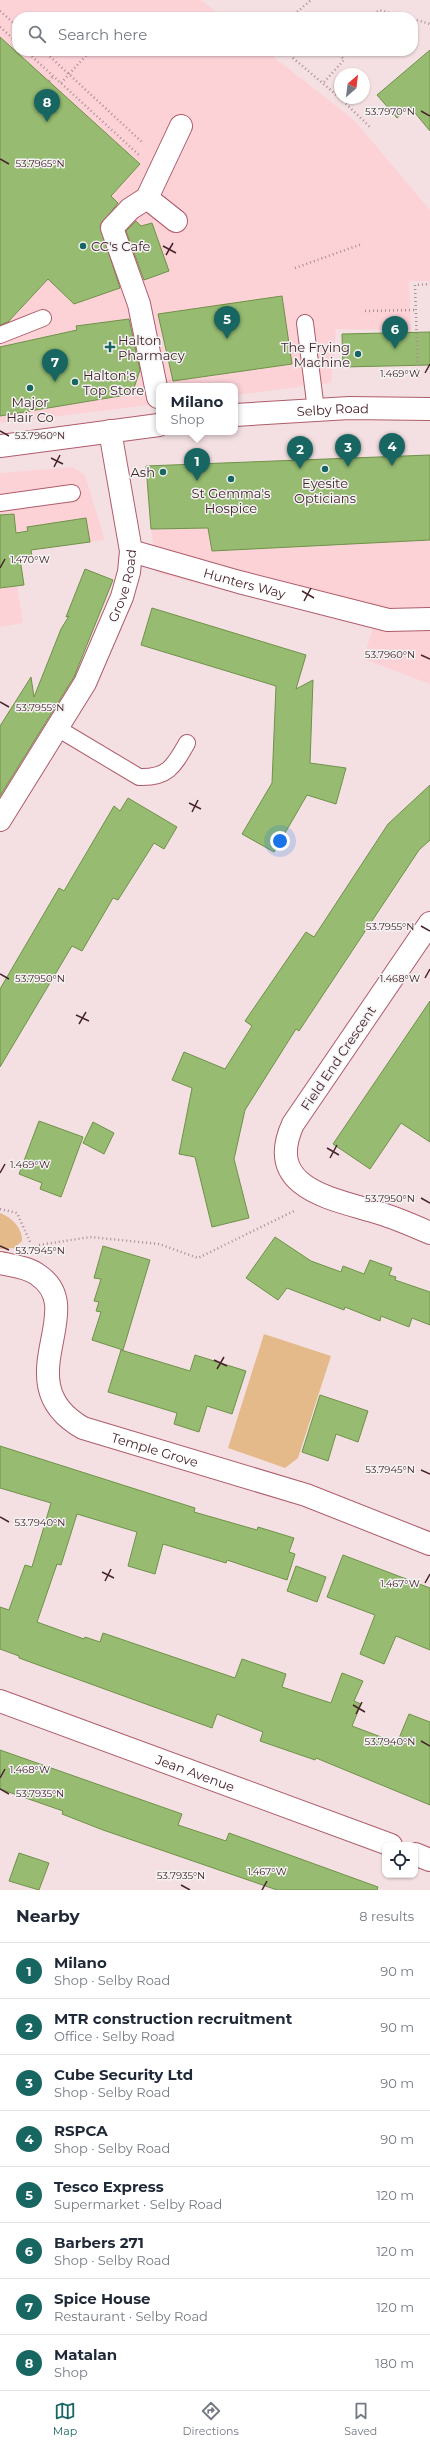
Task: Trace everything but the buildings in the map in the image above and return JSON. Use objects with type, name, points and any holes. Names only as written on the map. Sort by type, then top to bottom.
[{"type":"street","points":[[156,387],[139,304],[112,228],[130,209],[147,198],[181,126]]},
{"type":"street","points":[[147,198],[176,221]]},
{"type":"street","name":"Selby Road","points":[[238,415],[316,410],[430,409]]},
{"type":"street","points":[[0,446],[156,425]]},
{"type":"street","name":"Grove Road","points":[[0,820],[85,683],[104,641],[129,572],[131,551],[110,431]]},
{"type":"street","name":"Hunters Way","points":[[131,551],[239,582],[388,620],[430,619]]},
{"type":"street","name":"Field End Crescent","points":[[430,923],[293,1124],[287,1137],[285,1151],[288,1165],[294,1177],[304,1187],[317,1194],[380,1213],[430,1233]]},
{"type":"street","name":"Temple Grove","points":[[0,1263],[26,1269],[46,1281],[53,1290],[56,1302],[48,1379],[49,1390],[56,1406],[68,1419],[83,1428],[306,1495],[430,1544]]},
{"type":"street","name":"Jean Avenue","points":[[0,1700],[383,1842]]},
{"type":"street","points":[[418,1855],[430,1860]]},
{"type":"lane","points":[[0,335],[43,318]]},
{"type":"lane","points":[[305,323],[316,410]]},
{"type":"lane","points":[[0,503],[72,493]]},
{"type":"lane","points":[[57,728],[139,777],[151,778],[164,774],[173,766],[187,743]]},
{"type":"path","points":[[297,12],[311,0]]},
{"type":"path","points":[[377,12],[379,10],[386,12]]},
{"type":"path","points":[[0,11],[12,22]]},
{"type":"path","points":[[418,20],[430,23]]},
{"type":"path","points":[[0,27],[12,38]]},
{"type":"path","points":[[31,56],[143,159]]},
{"type":"path","points":[[49,56],[148,148]]},
{"type":"path","points":[[61,83],[85,56]]},
{"type":"path","points":[[292,56],[334,92]]},
{"type":"path","points":[[324,82],[344,60],[341,56]]},
{"type":"path","points":[[49,81],[53,76]]},
{"type":"path","points":[[346,104],[370,127]]},
{"type":"path","points":[[295,268],[362,244]]},
{"type":"path","points":[[418,378],[415,285],[430,284]]},
{"type":"path","points":[[365,311],[416,310]]},
{"type":"path","points":[[32,1246],[90,1237],[159,1244],[198,1258],[307,1205],[317,1194]]},
{"type":"path","points":[[0,1209],[17,1213],[32,1246],[26,1269]]},
{"type":"shaded area","points":[[0,0],[201,0],[217,12],[12,12],[12,56],[272,56],[354,120],[430,210],[430,281],[409,281],[411,330],[336,329],[331,383],[238,395],[238,383],[156,383],[156,404],[0,423]]},
{"type":"shaded area","points":[[430,455],[430,684],[363,659],[373,628],[157,573],[151,529],[146,466]]},
{"type":"shaded area","points":[[73,467],[85,475],[105,540],[31,550],[32,557],[20,559],[24,585],[17,586],[23,623],[0,627],[0,473]]},
{"type":"shaded area","points":[[0,1213],[12,1220],[21,1232],[22,1241],[14,1248],[0,1249]]},
{"type":"shaded area","points":[[264,1334],[331,1356],[298,1458],[285,1468],[228,1448]]},
{"type":"place","name":"Matalan","points":[[47,122]]},
{"type":"place","name":"CC's Cafe","points":[[83,246]]},
{"type":"place","name":"Tesco Express","points":[[227,339]]},
{"type":"place","name":"Halton Pharmacy","points":[[110,347]]},
{"type":"place","name":"Barbers 271","points":[[395,349]]},
{"type":"place","name":"The Frying Machine","points":[[358,354]]},
{"type":"place","name":"Spice House","points":[[55,382]]},
{"type":"place","name":"Halton's Top Store","points":[[75,382]]},
{"type":"place","name":"Major Hair Co","points":[[30,388]]},
{"type":"place","name":"RSPCA","points":[[392,466]]},
{"type":"place","name":"Cube Security Ltd","points":[[348,467]]},
{"type":"place","name":"MTR construction recruitment","points":[[300,469]]},
{"type":"place","name":"Eyesite Opticians","points":[[325,469]]},
{"type":"place","name":"Ash","points":[[163,472]]},
{"type":"place","name":"St Gemma's Hospice","points":[[231,479]]},
{"type":"place","name":"Milano","points":[[197,481]]}]
